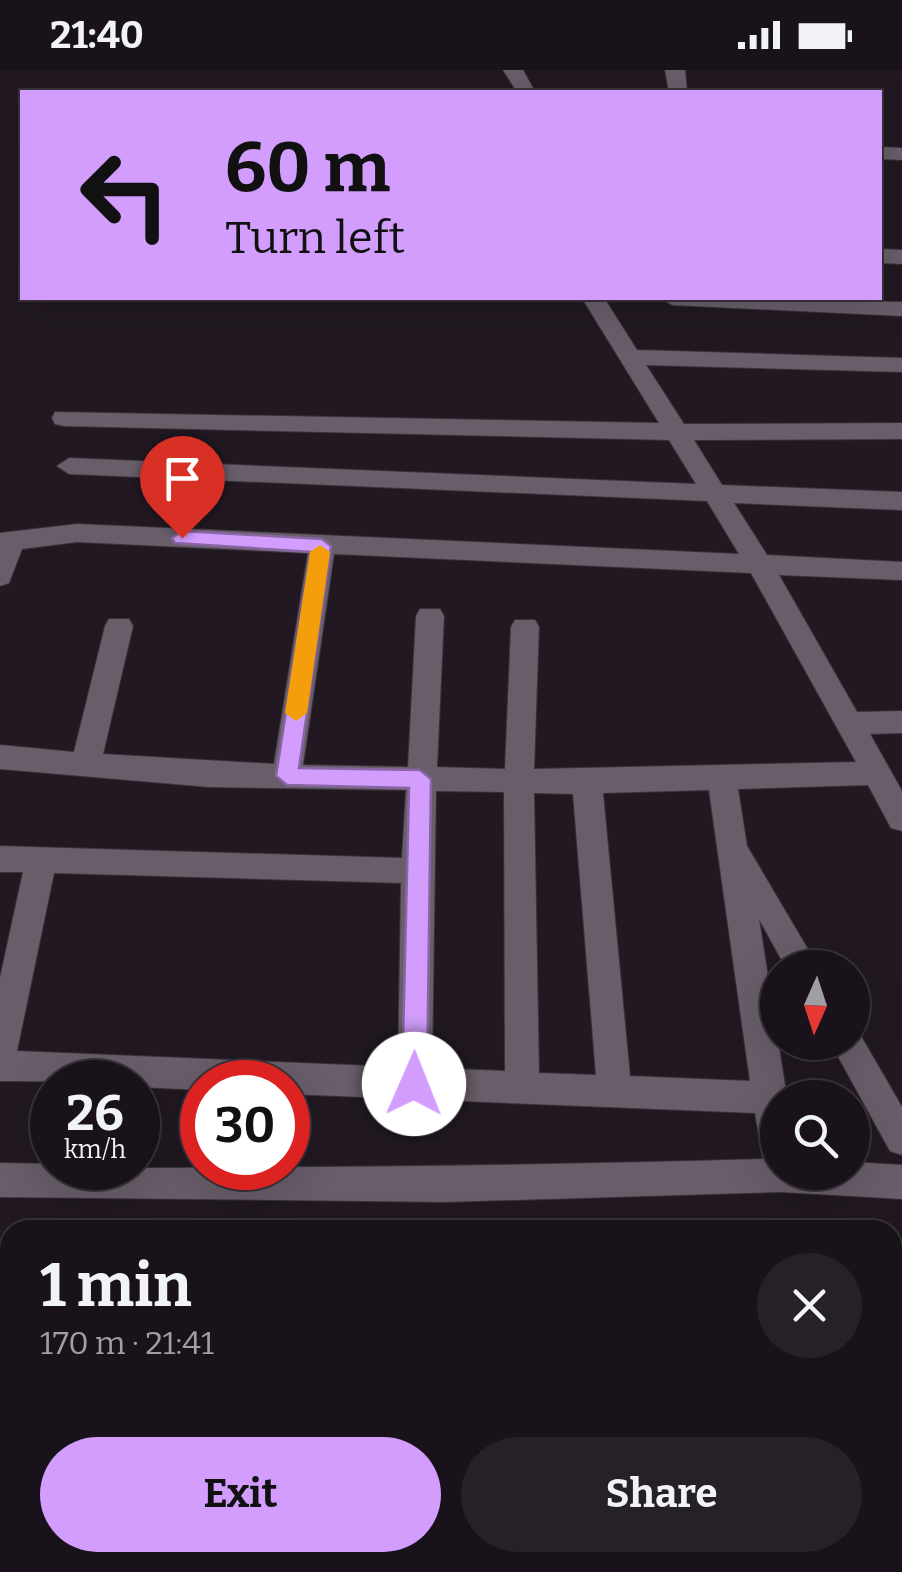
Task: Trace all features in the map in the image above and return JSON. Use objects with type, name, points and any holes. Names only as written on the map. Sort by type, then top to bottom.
[{"type":"street","points":[[593,300],[760,566],[902,818]]},
{"type":"street","points":[[710,300],[902,310]]},
{"type":"street","points":[[630,357],[902,365]]},
{"type":"street","points":[[64,418],[678,432],[902,430]]},
{"type":"street","points":[[69,466],[902,501]]},
{"type":"street","points":[[0,576],[5,542],[77,533],[902,571]]},
{"type":"street","points":[[287,776],[322,546]]},
{"type":"street","points":[[414,1084],[420,779],[430,616]]},
{"type":"street","points":[[86,764],[119,626]]},
{"type":"street","points":[[522,1088],[519,781],[525,628]]},
{"type":"street","points":[[849,722],[902,722]]},
{"type":"street","points":[[0,757],[209,775],[519,781],[877,773]]},
{"type":"street","points":[[722,778],[765,1080]]},
{"type":"street","points":[[586,782],[614,1092]]},
{"type":"street","points":[[730,841],[793,950]]},
{"type":"street","points":[[0,859],[418,871]]},
{"type":"street","points":[[0,1054],[41,860]]},
{"type":"street","points":[[856,1060],[902,1139]]},
{"type":"street","points":[[0,1066],[760,1098]]},
{"type":"street","points":[[0,1180],[446,1186],[760,1168]]},
{"type":"street","points":[[870,1178],[902,1182]]},
{"type":"slow traffic","points":[[296,713],[320,552]]},
{"type":"route","points":[[182,538],[322,546],[287,776],[420,779],[414,1084]]}]
